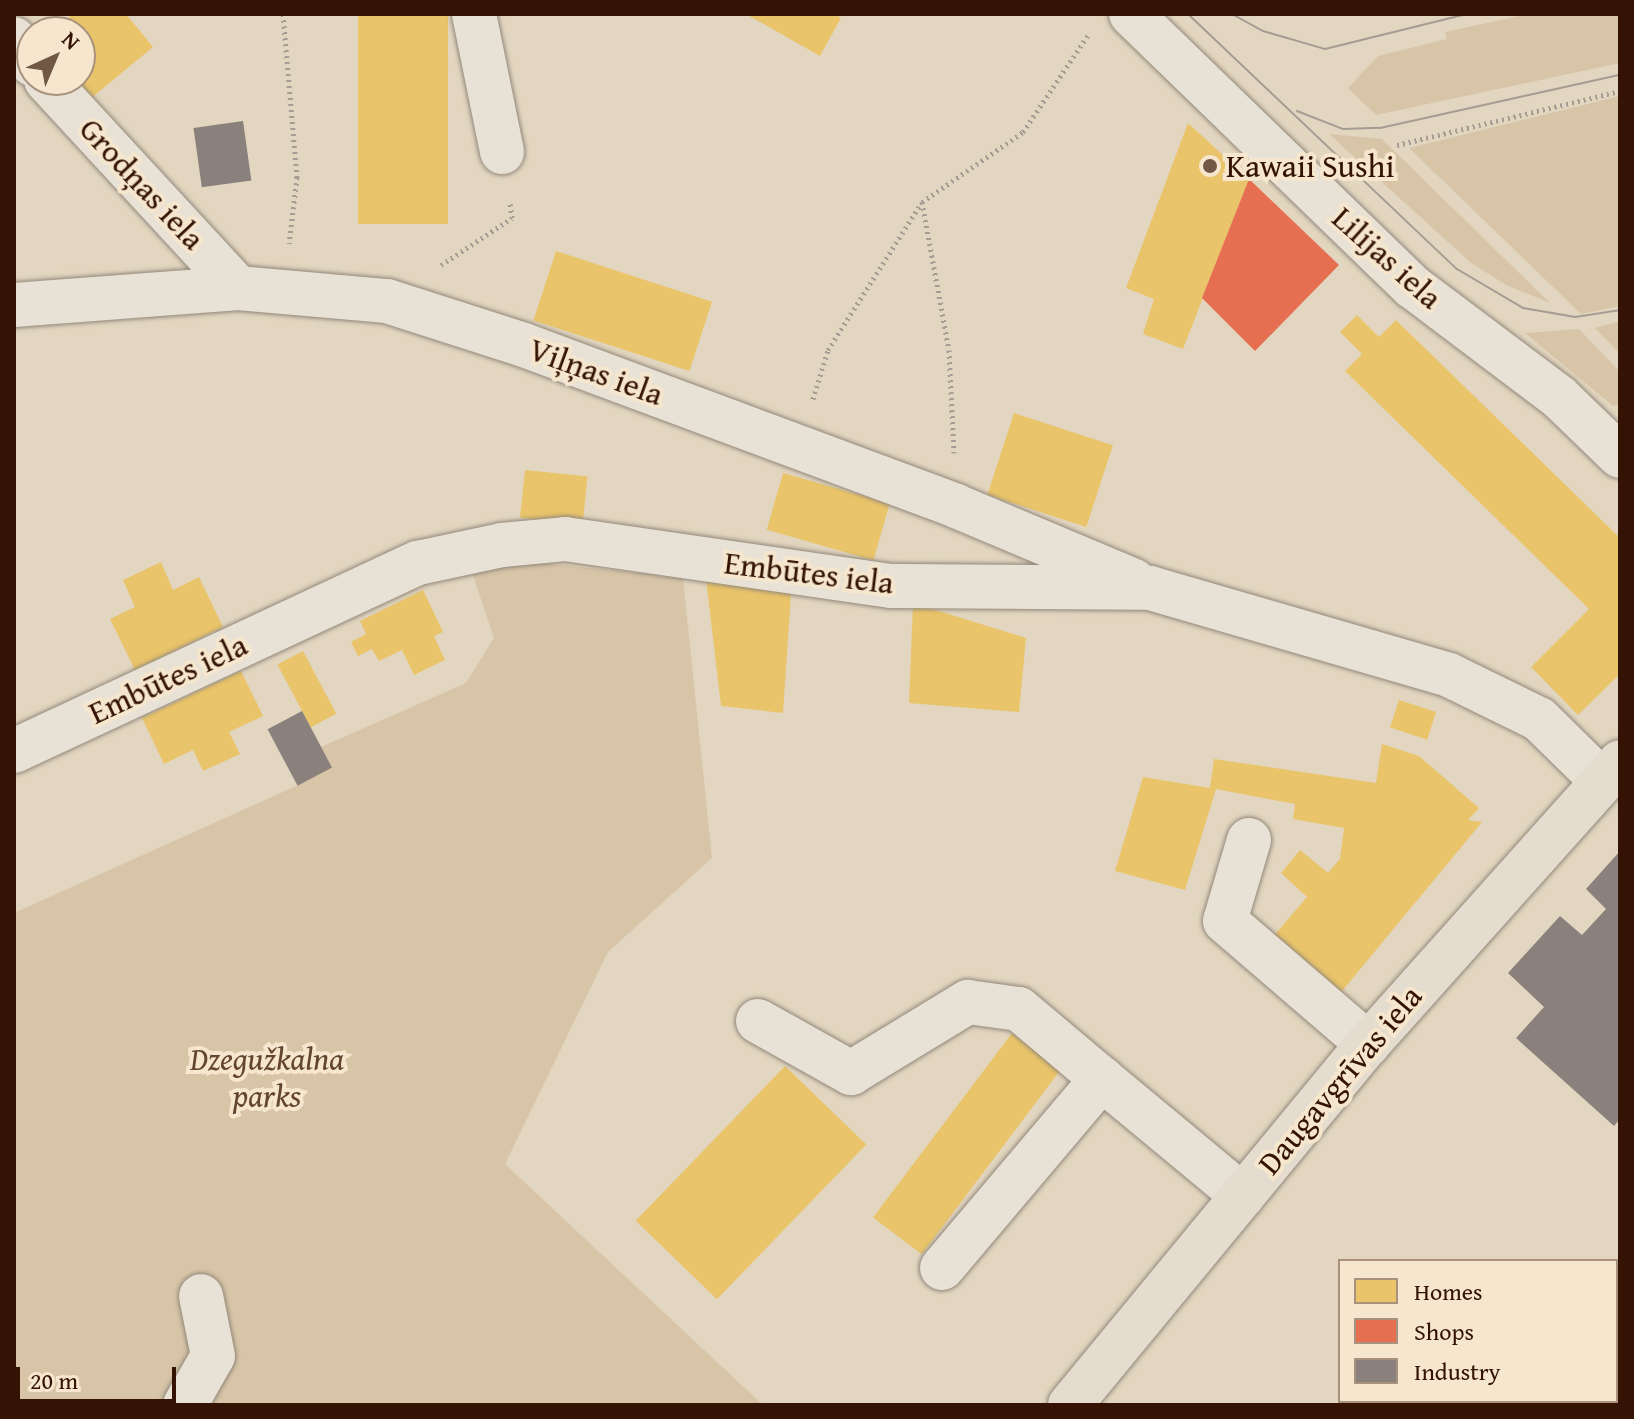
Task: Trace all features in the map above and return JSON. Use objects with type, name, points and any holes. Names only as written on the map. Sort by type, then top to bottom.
[{"type":"main road","name":"Daugavgrīvas iela","points":[[1070,1405],[1368,1044],[1611,772]]},
{"type":"street","points":[[474,14],[502,152]]},
{"type":"street","name":"Lilijas iela","points":[[1112,20],[1413,287],[1613,440]]},
{"type":"street","name":"Grodņas iela","points":[[61,96],[238,288]]},
{"type":"street","name":"Viļņas iela","points":[[14,305],[238,288],[387,301],[524,345],[956,506],[1150,588]]},
{"type":"street","name":"Embūtes iela","points":[[14,751],[418,563],[502,545],[565,539],[891,586],[1150,588],[1449,675],[1539,719],[1611,772]]},
{"type":"street","points":[[1249,840],[1225,921],[1368,1044]]},
{"type":"street","points":[[758,1021],[851,1073],[968,1002],[1019,1009],[1243,1196]]},
{"type":"street","points":[[942,1268],[1102,1079]]},
{"type":"street","points":[[185,1405],[213,1356],[201,1296]]},
{"type":"path","points":[[283,14],[297,177],[283,292]]},
{"type":"path","points":[[797,448],[828,350],[922,202],[1023,132],[1112,20]]},
{"type":"path","points":[[1397,145],[1620,91]]},
{"type":"path","points":[[387,301],[512,218],[502,152]]},
{"type":"path","points":[[922,202],[949,350],[956,506]]},
{"type":"green space","points":[[1528,14],[1620,14],[1620,63],[1376,115],[1348,88],[1378,56],[1447,39],[1445,32]]},
{"type":"green space","points":[[1620,96],[1620,306],[1581,314],[1409,148]]},
{"type":"green space","points":[[1329,134],[1382,139],[1550,303],[1506,285],[1470,262]]},
{"type":"green space","points":[[1620,321],[1620,354],[1595,328]]},
{"type":"green space","points":[[1579,329],[1620,372],[1620,404],[1613,406],[1525,333]]},
{"type":"green space","name":"Dzegužkalna parks","points":[[524,561],[683,578],[712,858],[608,952],[505,1164],[763,1405],[14,1405],[14,913],[296,786],[332,767],[321,747],[466,683],[494,638],[471,570]]},
{"type":"building: Homes","points":[[126,14],[153,47],[96,94],[96,16],[71,16]]},
{"type":"building: Homes","points":[[358,14],[448,14],[448,224],[358,224]]},
{"type":"building: Homes","points":[[746,14],[834,14],[841,18],[820,56]]},
{"type":"building: Homes","points":[[1188,123],[1249,179],[1183,349],[1143,334],[1154,299],[1126,288]]},
{"type":"building: Homes","points":[[556,251],[712,302],[689,371],[533,320]]},
{"type":"building: Homes","points":[[1357,315],[1379,337],[1396,320],[1620,538],[1620,674],[1578,715],[1531,667],[1589,609],[1345,371],[1362,354],[1340,332]]},
{"type":"building: Homes","points":[[1014,413],[1113,445],[1086,527],[987,495]]},
{"type":"building: Homes","points":[[525,470],[588,477],[583,524],[520,518]]},
{"type":"building: Homes","points":[[783,473],[890,504],[873,560],[767,530]]},
{"type":"building: Homes","points":[[161,562],[173,590],[199,577],[223,627],[135,670],[110,619],[135,607],[123,580]]},
{"type":"building: Homes","points":[[706,579],[791,594],[783,713],[721,706]]},
{"type":"building: Homes","points":[[423,590],[443,632],[434,636],[445,660],[414,675],[402,650],[379,661],[372,649],[358,656],[351,642],[366,634],[360,621]]},
{"type":"building: Homes","points":[[913,603],[1026,638],[1019,712],[909,703]]},
{"type":"building: Homes","points":[[303,651],[336,714],[311,727],[277,665]]},
{"type":"building: Homes","points":[[241,671],[263,716],[229,732],[240,754],[203,771],[193,750],[164,764],[142,718]]},
{"type":"building: Homes","points":[[1399,700],[1436,712],[1427,740],[1390,728]]},
{"type":"building: Homes","points":[[1382,744],[1419,756],[1479,808],[1468,820],[1482,822],[1338,996],[1271,939],[1307,897],[1281,873],[1300,850],[1328,873],[1340,859],[1344,828],[1293,819],[1295,804],[1216,789],[1185,890],[1115,871],[1143,777],[1210,788],[1214,759],[1376,783]]},
{"type":"building: Homes","points":[[1012,1033],[1061,1070],[922,1254],[873,1217]]},
{"type":"building: Homes","points":[[785,1066],[866,1144],[717,1299],[636,1221]]},
{"type":"building: Homes","points":[[1620,1267],[1620,1382],[1618,1382]]},
{"type":"building: Shops","points":[[1249,179],[1339,265],[1255,351],[1202,298]]},
{"type":"building: Industry","points":[[243,121],[251,180],[202,187],[193,128]]},
{"type":"building: Industry","points":[[302,711],[332,768],[298,786],[268,729]]},
{"type":"building: Industry","points":[[1620,851],[1620,1119],[1614,1126],[1516,1038],[1544,1007],[1508,973],[1560,916],[1582,935],[1606,909],[1586,889]]},
{"type":"tram line","points":[[1188,14],[1457,269],[1523,308],[1575,317],[1620,310]]},
{"type":"tram line","points":[[1232,14],[1263,31],[1325,49],[1466,14]]},
{"type":"tram line","points":[[1297,111],[1343,129],[1380,128],[1620,75]]},
{"type":"place","name":"Kawaii Sushi","points":[[1210,166]]}]
